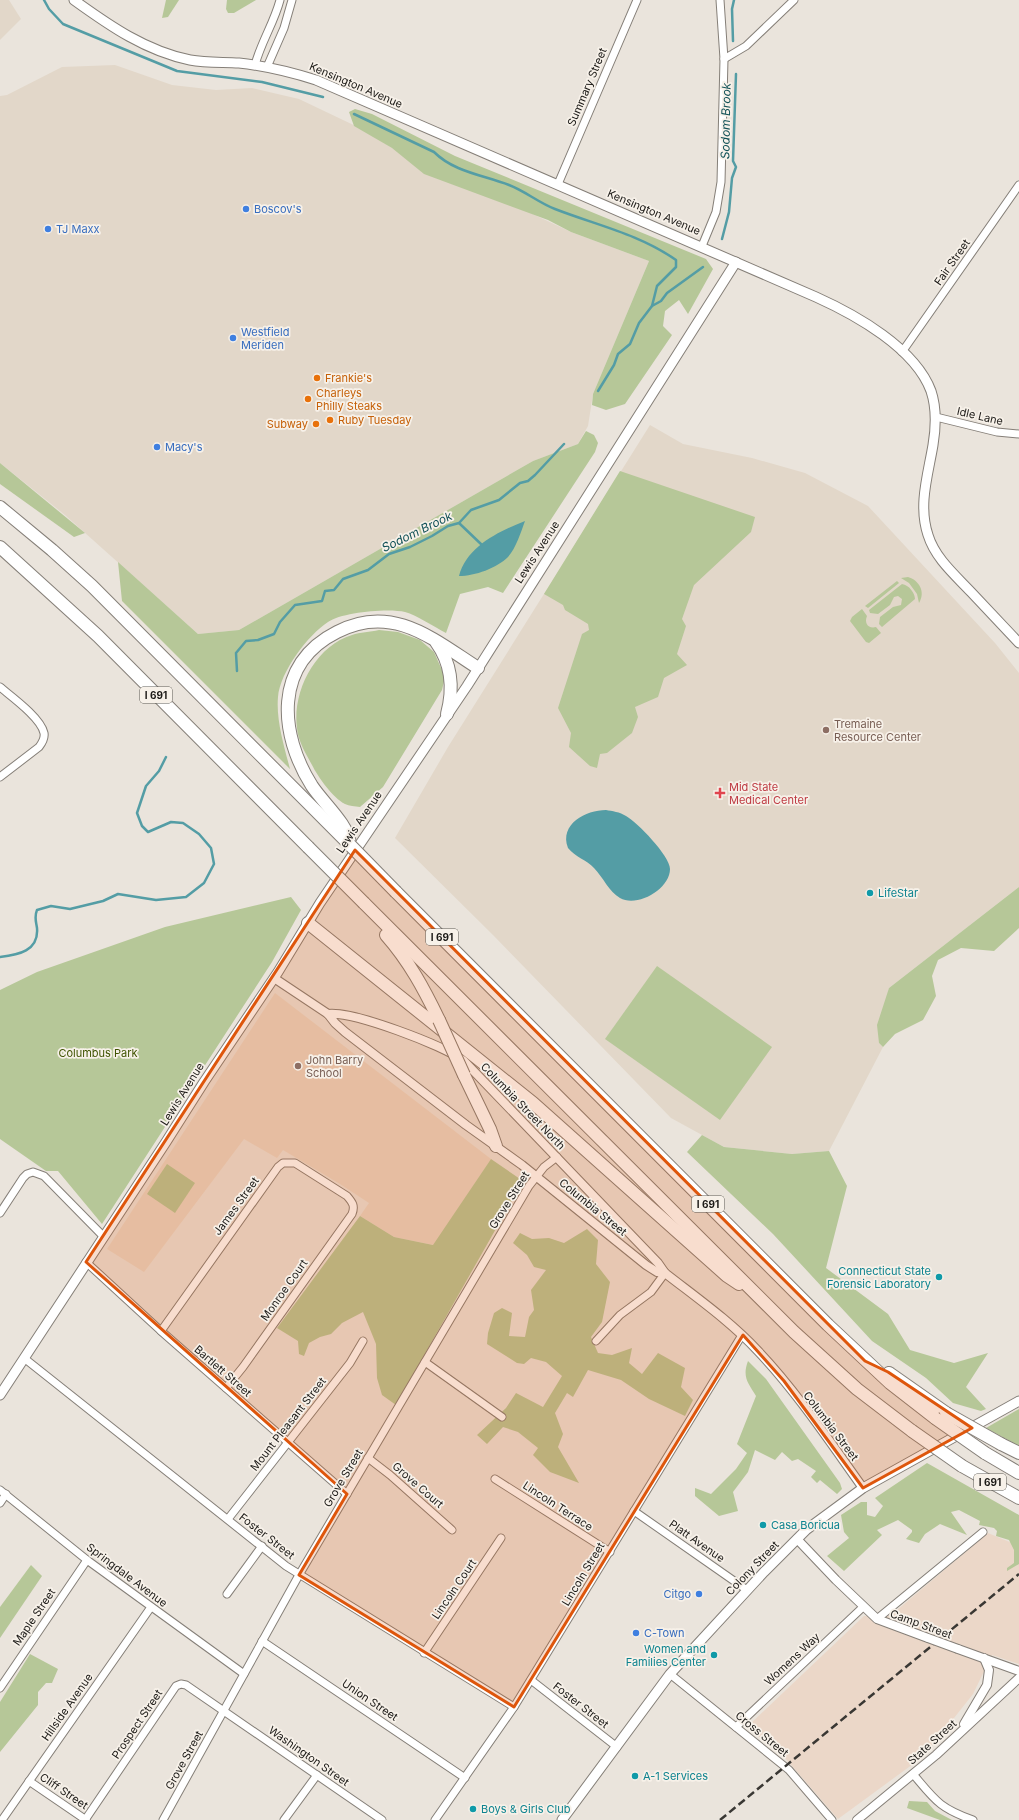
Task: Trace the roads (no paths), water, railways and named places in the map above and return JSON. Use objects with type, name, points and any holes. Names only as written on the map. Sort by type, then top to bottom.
[{"type":"highway","name":"I 691","points":[[0,507],[52,550],[92,586],[328,817],[347,831],[350,845],[865,1361],[899,1391],[940,1415],[985,1453],[1019,1473]]},
{"type":"highway","name":"I 691","points":[[0,548],[98,636],[366,907],[832,1368],[869,1399],[962,1466],[1019,1498]]},
{"type":"highway","points":[[328,817],[307,778],[291,738],[287,701],[291,683],[297,670],[311,652],[323,640],[338,631],[360,623],[376,621],[397,623],[414,628],[432,638],[478,668]]},
{"type":"highway","points":[[432,638],[444,655],[452,679],[452,694],[448,714]]},
{"type":"highway","points":[[366,907],[372,920],[412,967],[422,984],[490,1129],[496,1146]]},
{"type":"highway","points":[[308,923],[533,1103],[728,1278],[750,1288]]},
{"type":"highway","points":[[940,1415],[1019,1453]]},
{"type":"main road","name":"Kensington Avenue","points":[[74,0],[116,29],[149,47],[167,54],[191,60],[267,67],[316,80],[702,246],[834,305],[869,326],[902,352],[924,378],[930,391],[936,418],[923,508],[928,535],[942,561],[1019,643]]},
{"type":"main road","name":"Lewis Avenue","points":[[0,1395],[209,1074],[274,978],[308,923],[478,668],[736,262]]},
{"type":"main road","name":"Colony Street","points":[[562,1820],[670,1674],[747,1590],[797,1539],[818,1520],[863,1488],[1019,1401]]},
{"type":"street","points":[[255,65],[259,51],[277,11],[280,0]]},
{"type":"street","points":[[267,67],[284,28],[292,0]]},
{"type":"street","name":"Summary Street","points":[[558,184],[637,0]]},
{"type":"street","points":[[702,246],[716,212],[721,182],[724,59],[720,0]]},
{"type":"street","points":[[724,59],[746,46],[794,0]]},
{"type":"street","name":"Fair Street","points":[[902,352],[1019,185]]},
{"type":"street","name":"Idle Lane","points":[[936,418],[997,432],[1019,434]]},
{"type":"street","points":[[0,687],[36,719],[44,734],[43,741],[39,747],[0,777]]},
{"type":"street","name":"Columbia Street","points":[[274,978],[328,1014],[334,1023],[345,1032],[536,1176],[648,1266],[657,1272],[665,1273],[742,1335],[784,1381],[863,1488]]},
{"type":"street","name":"Columbia Street North","points":[[328,1014],[346,1015],[426,1041],[455,1054],[474,1070],[658,1263],[665,1273]]},
{"type":"street","name":"Grove Street","points":[[163,1820],[299,1575],[424,1362],[536,1176],[548,1163],[557,1157]]},
{"type":"street","name":"James Street","points":[[161,1330],[278,1167],[284,1163],[295,1163],[347,1196],[353,1202]]},
{"type":"street","points":[[0,1213],[23,1178],[27,1174],[38,1173],[44,1176],[104,1237]]},
{"type":"street","name":"Monroe Court","points":[[226,1388],[243,1367],[352,1214],[354,1208],[353,1202]]},
{"type":"street","name":"Bartlett Street","points":[[86,1262],[347,1494]]},
{"type":"street","points":[[596,1341],[620,1315],[651,1292],[665,1273]]},
{"type":"street","name":"Lincoln Street","points":[[434,1820],[514,1708],[742,1335]]},
{"type":"street","name":"Mount Pleasant Street","points":[[228,1519],[350,1363],[363,1341]]},
{"type":"street","name":"Foster Street","points":[[24,1358],[299,1575],[514,1708]]},
{"type":"street","points":[[424,1362],[502,1417]]},
{"type":"street","name":"Grove Court","points":[[368,1458],[390,1475],[452,1530]]},
{"type":"street","name":"Lincoln Terrace","points":[[495,1479],[610,1552]]},
{"type":"street","points":[[0,1503],[3,1492]]},
{"type":"street","name":"Springdale Avenue","points":[[3,1492],[87,1560],[244,1674]]},
{"type":"street","name":"Platt Avenue","points":[[634,1511],[747,1590]]},
{"type":"street","points":[[877,1619],[984,1532]]},
{"type":"street","name":"Lincoln Court","points":[[424,1653],[501,1538]]},
{"type":"street","name":"Camp Street","points":[[797,1539],[877,1619],[1019,1671]]},
{"type":"street","points":[[227,1594],[262,1546]]},
{"type":"street","name":"Maple Street","points":[[0,1688],[87,1560]]},
{"type":"street","name":"Hillside Avenue","points":[[2,1820],[151,1607]]},
{"type":"street","name":"Womens Way","points":[[736,1727],[864,1607]]},
{"type":"street","name":"Union Street","points":[[262,1641],[465,1778]]},
{"type":"street","points":[[959,1733],[987,1685],[989,1670],[984,1658]]},
{"type":"street","name":"Cross Street","points":[[670,1674],[797,1777],[832,1820]]},
{"type":"street","name":"State Street","points":[[857,1820],[913,1774],[1019,1678]]},
{"type":"street","name":"Foster Street","points":[[531,1680],[617,1747]]},
{"type":"street","name":"Prospect Street","points":[[85,1820],[176,1686],[181,1684],[186,1685],[224,1710]]},
{"type":"street","name":"Washington Street","points":[[224,1710],[382,1820]]},
{"type":"street","points":[[913,1774],[936,1801],[945,1808],[973,1820]]},
{"type":"street","points":[[284,1820],[317,1775]]},
{"type":"street","name":"Cliff Street","points":[[28,1781],[85,1820]]},
{"type":"water","points":[[525,521],[518,540],[508,557],[498,565],[485,571],[472,575],[459,576],[463,565],[477,548],[495,535]]},
{"type":"water","points":[[606,810],[616,812],[631,819],[659,848],[669,863],[669,876],[659,890],[651,895],[635,900],[620,898],[609,888],[591,865],[574,854],[568,848],[566,839],[567,832],[576,820],[590,813]]},
{"type":"waterway","points":[[44,0],[49,9],[63,24],[177,71],[262,82],[323,97]]},
{"type":"waterway","name":"Sodom Brook","points":[[733,41],[732,9],[734,0]]},
{"type":"waterway","name":"Sodom Brook","points":[[722,239],[729,212],[732,178],[736,167],[733,161],[736,74]]},
{"type":"waterway","points":[[354,114],[434,152],[442,159],[460,169],[509,185],[521,190],[543,204],[647,243],[676,260],[676,267],[657,286],[652,306]]},
{"type":"waterway","name":"Sodom Brook","points":[[598,391],[614,365],[618,354],[630,344],[639,323],[652,306],[661,301],[667,293],[703,267]]},
{"type":"waterway","name":"Sodom Brook","points":[[237,671],[236,653],[246,641],[258,640],[274,634],[280,622],[295,605],[322,601],[325,591],[334,590],[343,579],[368,570],[389,554],[410,547],[448,526],[459,523],[471,510],[499,500],[520,483],[528,481],[535,475],[564,444]]},
{"type":"waterway","points":[[459,523],[482,545]]},
{"type":"waterway","name":"Sodom Brook","points":[[0,957],[20,953],[31,947],[35,942],[37,936],[35,917],[37,910],[51,906],[70,909],[103,901],[118,894],[156,900],[186,897],[204,883],[214,864],[211,848],[199,834],[183,823],[171,822],[148,832],[142,826],[137,813],[146,786],[159,771],[166,757]]},
{"type":"railway","points":[[720,1820],[1019,1574]]},
{"type":"place","name":"Boscov's","points":[[246,209]]},
{"type":"place","name":"TJ Maxx","points":[[48,229]]},
{"type":"place","name":"Westfield Meriden","points":[[233,338]]},
{"type":"place","name":"Frankie's","points":[[317,378]]},
{"type":"place","name":"Charleys Philly Steaks","points":[[308,399]]},
{"type":"place","name":"Ruby Tuesday","points":[[330,420]]},
{"type":"place","name":"Subway","points":[[316,424]]},
{"type":"place","name":"Macy's","points":[[157,447]]},
{"type":"place","name":"Tremaine Resource Center","points":[[826,730]]},
{"type":"place","name":"Mid State Medical Center","points":[[720,793]]},
{"type":"place","name":"LifeStar","points":[[870,893]]},
{"type":"place","name":"John Barry School","points":[[298,1066]]},
{"type":"place","name":"Connecticut State Forensic Laboratory","points":[[939,1277]]},
{"type":"place","name":"Casa Boricua","points":[[763,1525]]},
{"type":"place","name":"Citgo","points":[[699,1594]]},
{"type":"place","name":"C-Town","points":[[636,1633]]},
{"type":"place","name":"Women and Families Center","points":[[714,1655]]},
{"type":"place","name":"A-1 Services","points":[[635,1776]]},
{"type":"place","name":"Boys & Girls Club","points":[[473,1809]]},
{"type":"park label","name":"Columbus Park","points":[[98,1053]]}]
